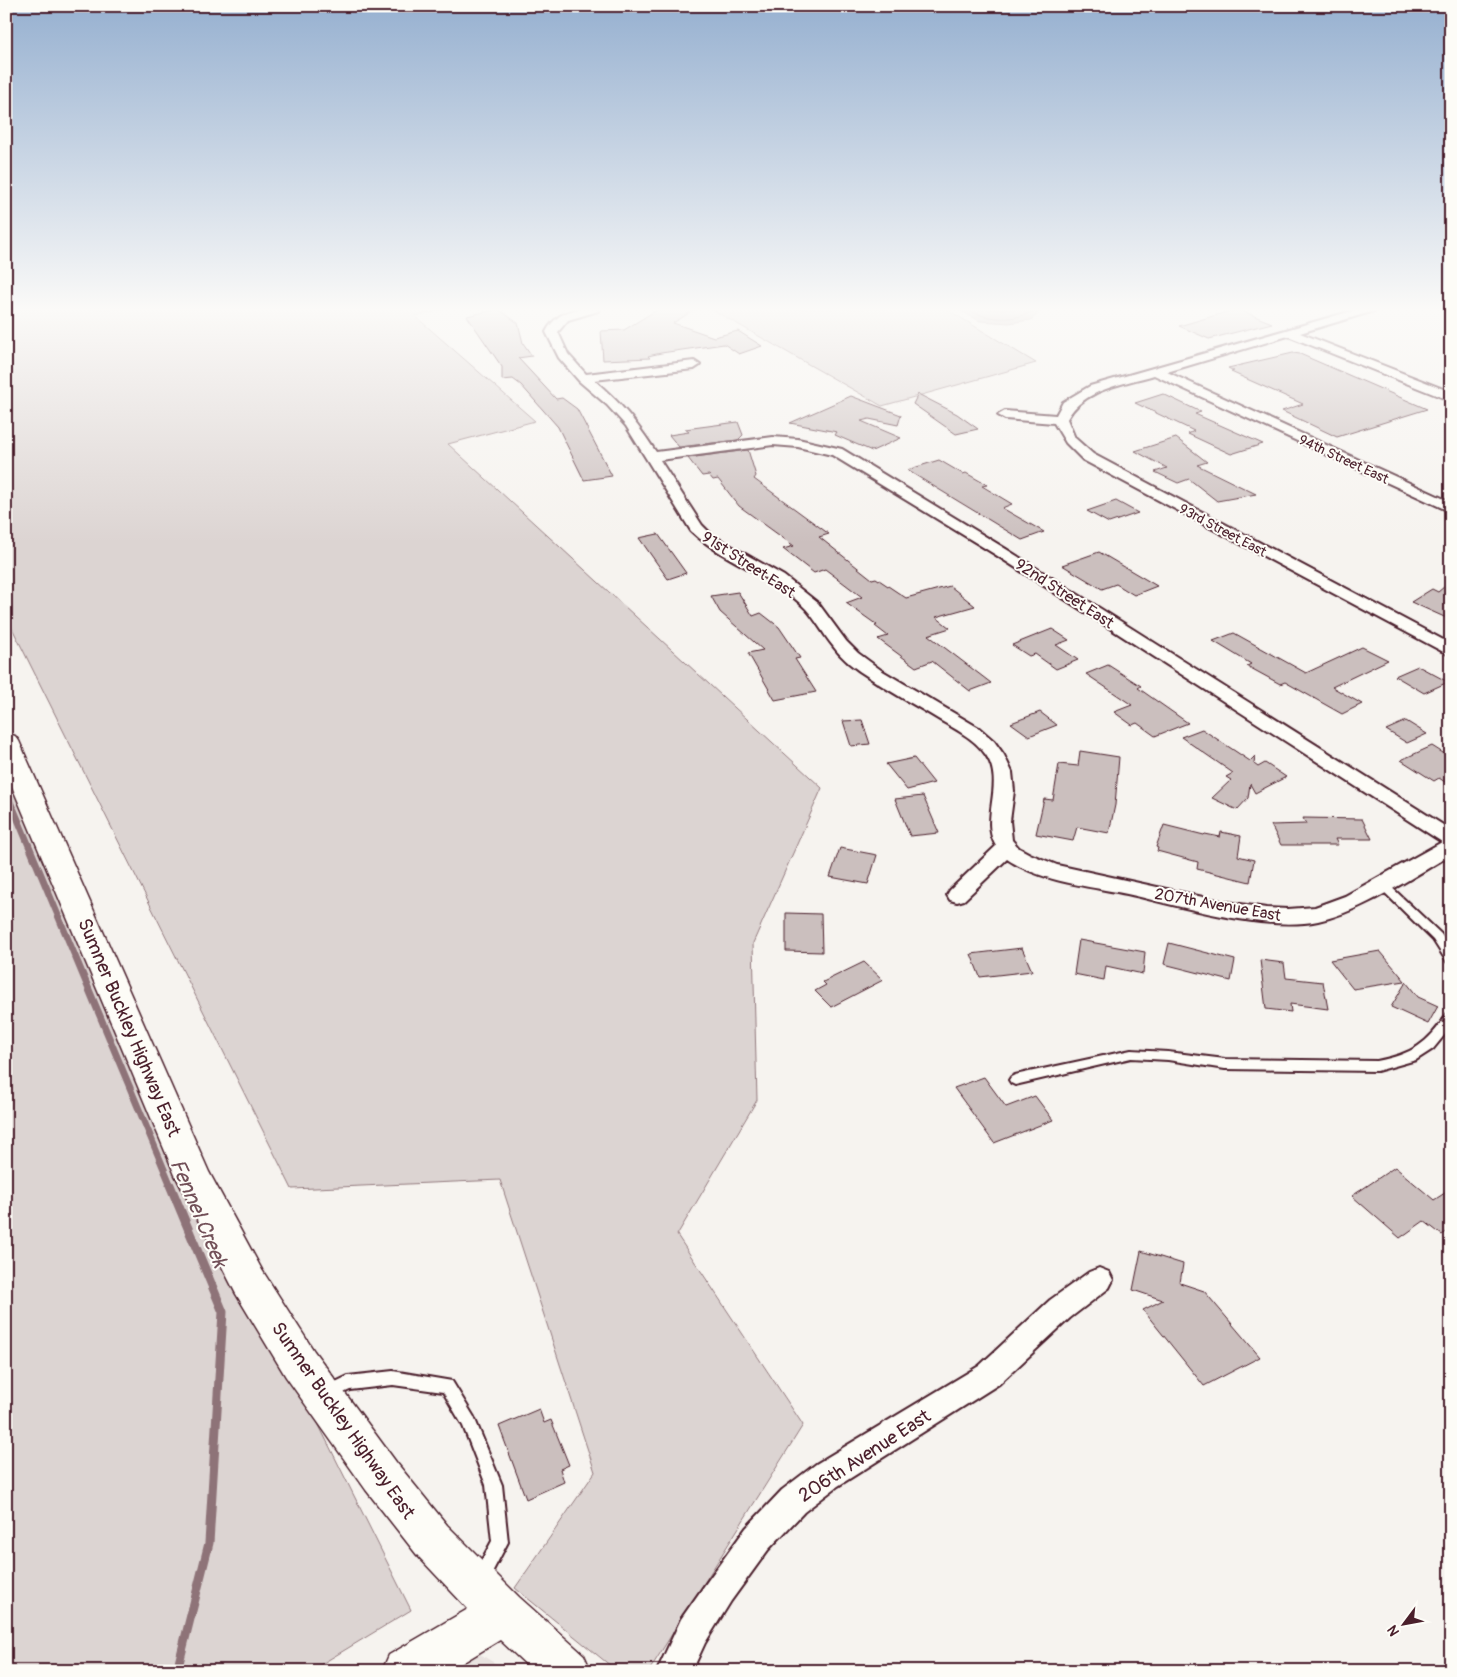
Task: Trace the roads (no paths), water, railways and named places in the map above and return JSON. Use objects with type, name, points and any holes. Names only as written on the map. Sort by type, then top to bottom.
[{"type":"street","name":"91st Street East","points":[[594,387],[622,413],[696,528],[707,538],[778,579],[812,606],[840,645],[852,657],[875,674],[973,732],[987,744],[997,757],[1004,774],[1004,798],[1000,820],[1001,835],[1007,847]]},
{"type":"street","points":[[1005,414],[1060,419],[1068,405],[1100,387]]},
{"type":"street","name":"94th Street East","points":[[1190,387],[1451,508]]},
{"type":"street","points":[[1427,387],[1451,397]]},
{"type":"street","name":"93rd Street East","points":[[1060,419],[1063,428],[1076,448],[1088,458],[1451,651]]},
{"type":"street","name":"92nd Street East","points":[[650,457],[773,441],[815,446],[837,452],[1001,552],[1451,839]]},
{"type":"street","name":"Sumner Buckley Highway East","points":[[6,741],[193,1175],[250,1282],[300,1364],[381,1476],[432,1540],[489,1599],[568,1671]]},
{"type":"street","name":"207th Avenue East","points":[[1007,847],[1028,862],[1052,871],[1222,908],[1266,915],[1316,914],[1352,901],[1451,846]]},
{"type":"street","points":[[957,895],[1007,847]]},
{"type":"street","name":"206th Avenue East","points":[[674,1671],[693,1631],[720,1590],[757,1539],[793,1501],[827,1475],[989,1375],[1060,1309],[1099,1280]]},
{"type":"street","points":[[405,1671],[489,1599]]},
{"type":"lane","points":[[1382,884],[1437,937],[1451,959]]},
{"type":"lane","points":[[1015,1080],[1131,1054],[1168,1056],[1225,1064],[1377,1066],[1401,1062],[1420,1053],[1439,1037],[1451,1017]]},
{"type":"lane","points":[[323,1396],[348,1383],[393,1378],[446,1386],[469,1422],[494,1485],[500,1542],[489,1599]]},
{"type":"waterway","name":"Fennel Creek","points":[[6,790],[15,812]]},
{"type":"waterway","name":"Fennel Creek","points":[[14,810],[171,1186]]},
{"type":"waterway","name":"Fennel Creek","points":[[170,1185],[223,1312],[209,1543],[177,1671]]}]
